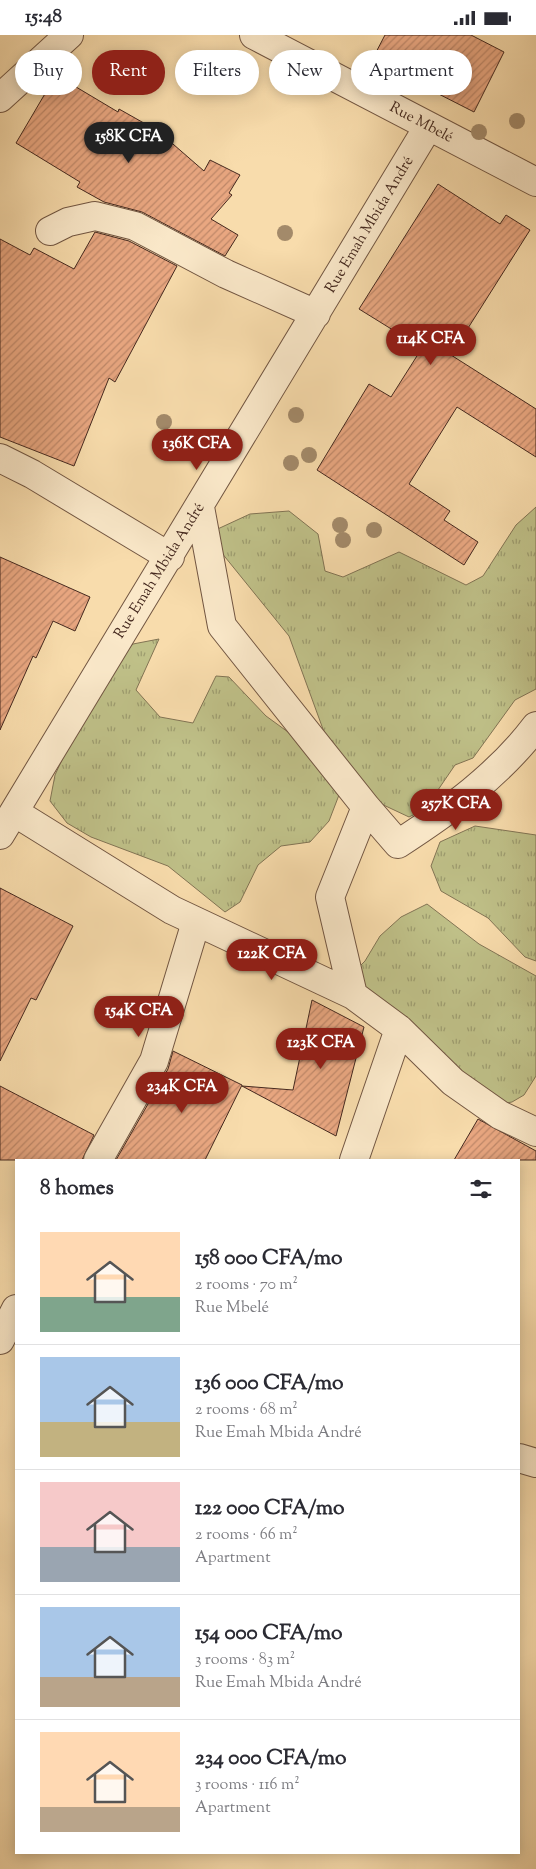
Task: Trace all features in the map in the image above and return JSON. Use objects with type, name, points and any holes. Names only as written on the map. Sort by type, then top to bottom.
[{"type":"street","points":[[0,98],[69,35]]},
{"type":"street","name":"Rue Mbelé","points":[[254,35],[536,183]]},
{"type":"street","name":"Rue Emah Mbida André","points":[[0,835],[170,557],[428,127]]},
{"type":"street","points":[[50,231],[68,222],[95,216],[135,226],[226,274],[316,314]]},
{"type":"street","points":[[0,458],[32,474],[170,557]]},
{"type":"street","points":[[200,507],[222,626],[366,807],[398,844],[464,799],[500,767],[536,726]]},
{"type":"street","points":[[353,995],[330,897],[366,807]]},
{"type":"street","points":[[14,812],[196,922],[353,995],[399,1029],[453,1082],[500,1115],[536,1132]]},
{"type":"street","points":[[99,1159],[154,1061],[196,922]]},
{"type":"street","points":[[354,1159],[399,1029]]},
{"type":"street","points":[[0,1340],[15,1311]]},
{"type":"street","points":[[520,1458],[536,1463]]},
{"type":"green space","points":[[536,507],[536,689],[515,700],[473,758],[455,765],[425,809],[409,817],[375,801],[335,762],[289,636],[221,552],[209,533],[250,514],[289,511],[318,534],[325,571],[343,577],[399,552],[466,585],[483,576],[516,525]]},
{"type":"green space","points":[[159,639],[136,690],[160,717],[193,723],[216,676],[229,677],[266,716],[310,748],[339,795],[329,821],[310,842],[281,846],[258,865],[240,902],[225,912],[168,866],[91,837],[67,823],[50,801],[55,775],[66,751],[115,663],[133,644]]},
{"type":"green space","points":[[475,826],[536,835],[536,961],[525,957],[488,918],[441,891],[431,866],[440,842]]},
{"type":"green space","points":[[427,904],[479,944],[536,976],[536,1076],[524,1095],[512,1102],[500,1104],[347,979],[365,961],[380,936],[401,917]]},
{"type":"building","points":[[385,35],[471,35],[504,52],[474,112],[441,95],[472,95],[472,50],[377,50]]},
{"type":"building","points":[[82,91],[118,112],[119,109],[158,131],[204,171],[210,160],[240,175],[229,193],[232,195],[211,219],[238,235],[225,256],[142,212],[104,202],[77,187],[80,182],[16,143],[44,95],[82,95]]},
{"type":"building","points":[[438,184],[500,224],[506,215],[530,230],[451,355],[536,409],[536,457],[457,407],[409,484],[450,511],[444,520],[478,542],[464,565],[317,470],[369,384],[391,397],[422,348],[359,309]]},
{"type":"building","points":[[95,232],[129,241],[177,266],[115,382],[109,378],[74,466],[0,437],[0,239],[30,255],[34,248],[74,269]]},
{"type":"building","points":[[0,557],[90,597],[75,631],[53,621],[36,658],[33,656],[0,730]]},
{"type":"building","points":[[0,888],[73,926],[36,1000],[31,998],[0,1061]]},
{"type":"building","points":[[312,1000],[364,1027],[336,1136],[242,1086],[293,1090]]},
{"type":"building","points":[[173,1051],[242,1085],[205,1159],[117,1159],[168,1069]]},
{"type":"building","points":[[0,1086],[94,1135],[82,1159],[0,1160]]},
{"type":"building","points":[[478,1119],[536,1151],[536,1160],[455,1159]]}]
